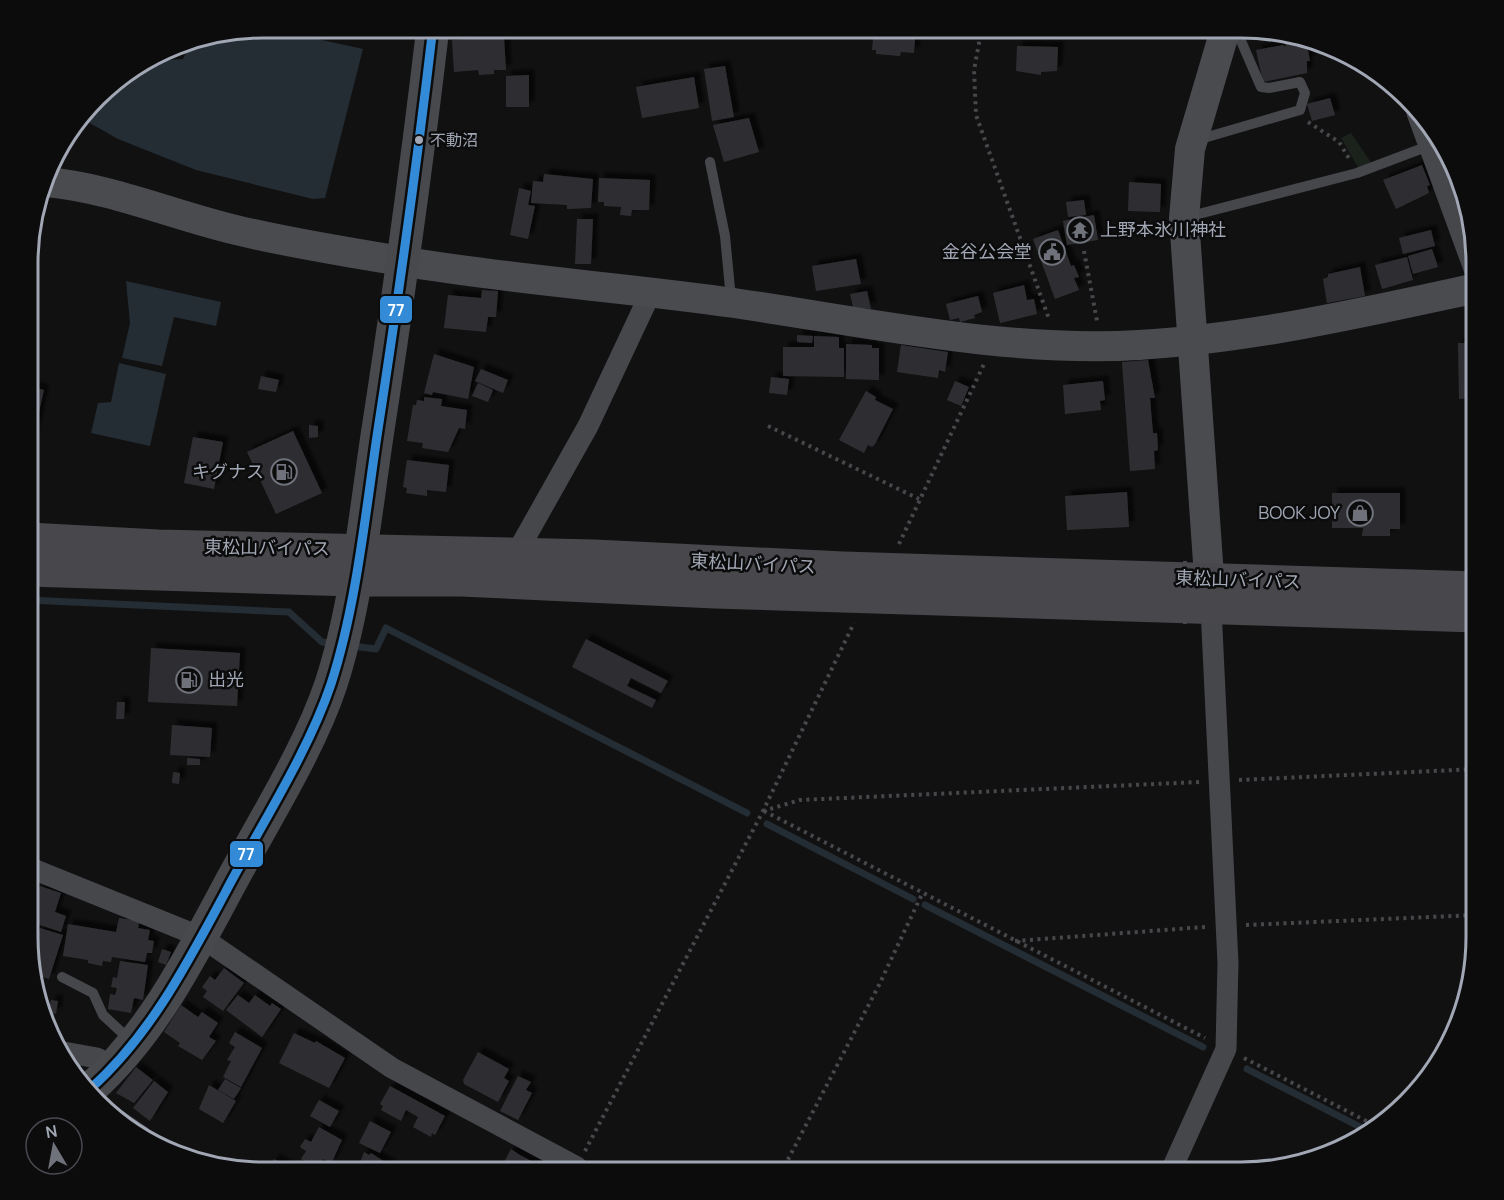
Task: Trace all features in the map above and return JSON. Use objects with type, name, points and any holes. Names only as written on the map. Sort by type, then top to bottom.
[{"type":"highway","name":"東松山バイパス","points":[[38,540],[357,565],[462,580],[863,597],[1466,588]]},
{"type":"highway","name":"東松山バイパス","points":[[38,570],[357,565],[516,554],[887,569],[1466,615]]},
{"type":"main road","points":[[93,1085],[133,1042],[182,974],[308,738],[330,687],[345,634],[357,565],[403,262],[433,38]]},
{"type":"street","points":[[1175,1162],[1226,1049],[1228,963],[1218,781],[1198,593],[1193,340],[1184,218],[1192,142],[1223,38]]},
{"type":"street","points":[[1433,145],[1466,243]]},
{"type":"street","points":[[52,183],[103,190],[236,230],[403,262],[651,292],[993,339],[1058,345],[1102,346],[1193,340],[1315,320],[1466,290]]},
{"type":"street","points":[[516,554],[588,426],[651,292]]},
{"type":"street","points":[[38,871],[201,937],[392,1068],[561,1162]]},
{"type":"street","points":[[70,1053],[97,1058],[112,1066]]},
{"type":"lane","points":[[1192,142],[1300,110],[1305,93],[1300,82],[1269,88],[1261,87],[1240,38]]},
{"type":"lane","points":[[1184,218],[1358,174],[1433,144]]},
{"type":"lane","points":[[710,162],[725,236],[731,303]]},
{"type":"lane","points":[[62,977],[93,993],[104,1016],[133,1042]]},
{"type":"path","points":[[980,38],[974,70],[976,115],[1058,345]]},
{"type":"path","points":[[1300,110],[1309,123],[1339,142],[1358,174]]},
{"type":"path","points":[[1084,251],[1102,346]]},
{"type":"path","points":[[887,569],[919,499],[974,390],[993,339]]},
{"type":"path","points":[[768,426],[919,499]]},
{"type":"path","points":[[579,1162],[763,811],[853,627],[863,597]]},
{"type":"path","points":[[763,811],[800,800],[1466,770]]},
{"type":"path","points":[[763,811],[1370,1123]]},
{"type":"path","points":[[787,1162],[879,985],[922,894]]},
{"type":"shaded area","points":[[248,38],[313,38],[363,49],[325,198],[313,199],[196,170],[118,139],[87,122],[103,103],[137,75],[166,60],[183,59],[187,50],[190,49],[233,39]]},
{"type":"shaded area","points":[[1351,133],[1372,164],[1359,169],[1341,138]]},
{"type":"shaded area","points":[[126,281],[221,302],[216,326],[174,317],[162,366],[122,358],[130,323]]},
{"type":"shaded area","points":[[119,363],[166,374],[150,446],[91,433],[98,403],[111,402]]},
{"type":"building","points":[[504,38],[506,70],[494,70],[494,74],[479,75],[478,70],[454,72],[452,40]]},
{"type":"building","points":[[873,38],[915,38],[914,53],[901,52],[900,56],[876,54],[876,50],[872,50]]},
{"type":"building","points":[[1285,42],[1296,44],[1296,47],[1307,47],[1310,61],[1307,61],[1307,73],[1263,82],[1256,50],[1283,45],[1286,47]]},
{"type":"building","points":[[1017,46],[1058,47],[1057,71],[1041,72],[1041,75],[1016,71]]},
{"type":"building","points":[[725,66],[734,117],[712,121],[704,69]]},
{"type":"building","points":[[529,75],[529,107],[506,107],[506,76]]},
{"type":"building","points":[[694,77],[699,108],[642,118],[636,87]]},
{"type":"building","points":[[1330,98],[1335,115],[1312,121],[1307,104]]},
{"type":"building","points":[[749,118],[759,152],[724,162],[713,125]]},
{"type":"building","points":[[1422,165],[1430,185],[1427,186],[1429,193],[1396,209],[1383,180]]},
{"type":"building","points":[[544,174],[593,179],[591,208],[567,209],[567,205],[531,203],[533,181],[543,182]]},
{"type":"building","points":[[599,178],[650,180],[649,210],[632,210],[631,216],[620,215],[621,207],[604,206],[604,202],[598,202]]},
{"type":"building","points":[[1129,182],[1161,184],[1160,212],[1128,211]]},
{"type":"building","points":[[519,188],[531,191],[528,205],[535,206],[528,239],[510,235]]},
{"type":"building","points":[[1084,200],[1086,215],[1068,217],[1066,202]]},
{"type":"building","name":"上野本氷川神社","points":[[1094,215],[1098,240],[1067,245],[1063,221]]},
{"type":"building","points":[[577,219],[593,219],[591,264],[575,264]]},
{"type":"building","name":"金谷公会堂","points":[[1058,230],[1071,266],[1074,265],[1079,277],[1074,278],[1079,290],[1055,299],[1033,239]]},
{"type":"building","points":[[1431,230],[1435,246],[1403,254],[1399,238]]},
{"type":"building","points":[[1432,249],[1438,267],[1413,274],[1408,256]]},
{"type":"building","points":[[1407,257],[1413,280],[1382,289],[1375,265]]},
{"type":"building","points":[[856,259],[861,284],[816,291],[812,266]]},
{"type":"building","points":[[1360,267],[1365,296],[1327,303],[1323,279],[1328,277],[1328,274]]},
{"type":"building","points":[[1024,285],[1027,300],[1034,299],[1037,314],[1000,323],[993,293]]},
{"type":"building","points":[[482,290],[498,291],[496,317],[488,317],[486,332],[444,328],[448,295],[481,298]]},
{"type":"building","points":[[867,291],[871,309],[853,307],[850,294]]},
{"type":"building","points":[[978,296],[982,312],[974,315],[975,318],[960,322],[959,318],[950,320],[946,304]]},
{"type":"building","points":[[797,335],[813,336],[812,343],[797,342]]},
{"type":"building","points":[[814,336],[839,337],[839,348],[844,348],[844,377],[783,376],[783,347],[814,347]]},
{"type":"building","points":[[1458,343],[1466,343],[1466,399],[1459,399]]},
{"type":"building","points":[[846,344],[872,345],[872,348],[879,348],[879,380],[846,379]]},
{"type":"building","points":[[901,345],[948,352],[945,372],[939,370],[938,378],[897,372]]},
{"type":"building","points":[[434,354],[474,367],[468,399],[433,392],[432,395],[424,393]]},
{"type":"building","points":[[1148,360],[1155,398],[1150,398],[1153,433],[1157,433],[1158,450],[1154,451],[1155,469],[1130,471],[1122,362]]},
{"type":"building","points":[[481,369],[508,380],[503,393],[475,381]]},
{"type":"building","points":[[261,376],[279,380],[276,392],[258,389]]},
{"type":"building","points":[[771,377],[789,379],[787,395],[769,393]]},
{"type":"building","points":[[955,381],[969,387],[961,406],[947,400]]},
{"type":"building","points":[[1103,381],[1105,400],[1100,401],[1101,410],[1065,414],[1063,385]]},
{"type":"building","points":[[478,383],[493,390],[488,402],[472,396]]},
{"type":"building","points":[[38,388],[44,390],[38,417]]},
{"type":"building","points":[[866,391],[876,397],[875,400],[893,409],[875,444],[872,447],[868,445],[864,453],[839,440]]},
{"type":"building","points":[[424,397],[442,399],[441,406],[467,410],[465,429],[459,428],[448,452],[422,448],[423,443],[407,441],[413,405],[416,405],[417,400],[424,401]]},
{"type":"building","points":[[309,425],[318,426],[318,437],[309,438]]},
{"type":"building","points":[[293,431],[322,493],[276,514],[247,452]]},
{"type":"building","points":[[193,437],[223,442],[214,489],[184,483]]},
{"type":"building","points":[[407,460],[449,465],[446,492],[427,490],[427,496],[406,493],[407,488],[403,487]]},
{"type":"building","points":[[1127,492],[1129,527],[1067,530],[1065,496]]},
{"type":"building","points":[[1332,493],[1400,493],[1400,529],[1390,529],[1390,536],[1362,536],[1363,528],[1332,528]]},
{"type":"building","points":[[586,639],[668,681],[661,693],[631,678],[627,686],[656,700],[652,708],[572,667]]},
{"type":"building","points":[[151,648],[240,653],[237,706],[148,702]]},
{"type":"building","points":[[117,702],[125,702],[124,719],[116,719]]},
{"type":"building","points":[[172,725],[212,728],[210,757],[170,755]]},
{"type":"building","points":[[187,758],[200,759],[200,765],[187,765]]},
{"type":"building","points":[[173,772],[180,773],[179,784],[172,783]]},
{"type":"building","points":[[40,886],[61,893],[55,912],[66,916],[61,932],[38,924]]},
{"type":"building","points":[[119,918],[133,920],[139,923],[138,928],[150,930],[148,940],[154,941],[152,953],[147,953],[145,962],[112,957],[111,962],[103,961],[102,966],[88,963],[88,960],[63,956],[68,924],[116,932]]},
{"type":"building","points":[[40,928],[63,935],[49,979],[41,977],[38,935]]},
{"type":"building","points":[[162,949],[171,952],[166,965],[158,962]]},
{"type":"building","points":[[120,961],[148,965],[143,1000],[134,998],[131,1013],[108,1009],[110,994],[115,995],[117,988],[111,987],[113,977],[117,978]]},
{"type":"building","points":[[224,968],[244,983],[223,1011],[203,997],[207,991],[202,987],[210,976],[215,980]]},
{"type":"building","points":[[238,995],[249,1003],[255,995],[270,1006],[272,1003],[281,1009],[262,1037],[226,1010]]},
{"type":"building","points":[[51,1000],[58,1001],[56,1014],[50,1013]]},
{"type":"building","points":[[181,1005],[198,1017],[202,1012],[218,1023],[209,1037],[216,1041],[202,1060],[178,1046],[180,1043],[164,1032]]},
{"type":"building","points":[[235,1032],[262,1048],[241,1087],[223,1077],[231,1061],[227,1060],[235,1047],[229,1043]]},
{"type":"building","points":[[294,1033],[315,1043],[316,1041],[345,1058],[329,1088],[279,1063]]},
{"type":"building","points":[[478,1052],[509,1069],[504,1078],[509,1081],[498,1102],[464,1084],[463,1080]]},
{"type":"building","points":[[136,1067],[153,1080],[134,1103],[116,1093]]},
{"type":"building","points":[[518,1076],[531,1082],[526,1090],[532,1093],[518,1120],[500,1111]]},
{"type":"building","points":[[225,1079],[241,1088],[234,1099],[218,1090]]},
{"type":"building","points":[[154,1081],[168,1092],[150,1121],[133,1108]]},
{"type":"building","points":[[209,1085],[236,1101],[223,1123],[199,1109]]},
{"type":"building","points":[[390,1086],[445,1116],[435,1135],[432,1133],[431,1137],[413,1127],[418,1117],[406,1110],[401,1121],[381,1110],[383,1106],[380,1104]]},
{"type":"building","points":[[319,1100],[339,1111],[330,1127],[310,1116]]},
{"type":"building","points":[[370,1121],[391,1132],[380,1153],[359,1143]]},
{"type":"building","points":[[319,1127],[342,1140],[332,1162],[323,1159],[321,1162],[306,1162],[301,1159],[306,1151],[300,1147],[305,1139],[311,1142]]},
{"type":"building","points":[[511,1149],[533,1162],[504,1162]]},
{"type":"building","points":[[364,1152],[369,1155],[371,1153],[385,1162],[360,1162]]},
{"type":"waterway","points":[[38,600],[289,612],[322,642],[335,644]]},
{"type":"waterway","points":[[352,646],[376,649],[386,628],[747,813]]},
{"type":"waterway","points":[[767,824],[913,899]]},
{"type":"waterway","points":[[925,905],[1203,1047]]},
{"type":"waterway","points":[[1247,1069],[1362,1128]]},
{"type":"transit line","name":"77","points":[[93,1086],[131,1046],[166,998],[310,737],[331,684],[340,655],[359,562],[407,232],[432,38]]},
{"type":"place","name":"不動沼","points":[[419,140]]},
{"type":"place","name":"上野本氷川神社","points":[[1080,230]]},
{"type":"place","name":"金谷公会堂","points":[[1052,252]]},
{"type":"place","name":"キグナス","points":[[284,472]]},
{"type":"place","name":"BOOK JOY","points":[[1360,513]]},
{"type":"place","name":"出光","points":[[189,680]]}]
